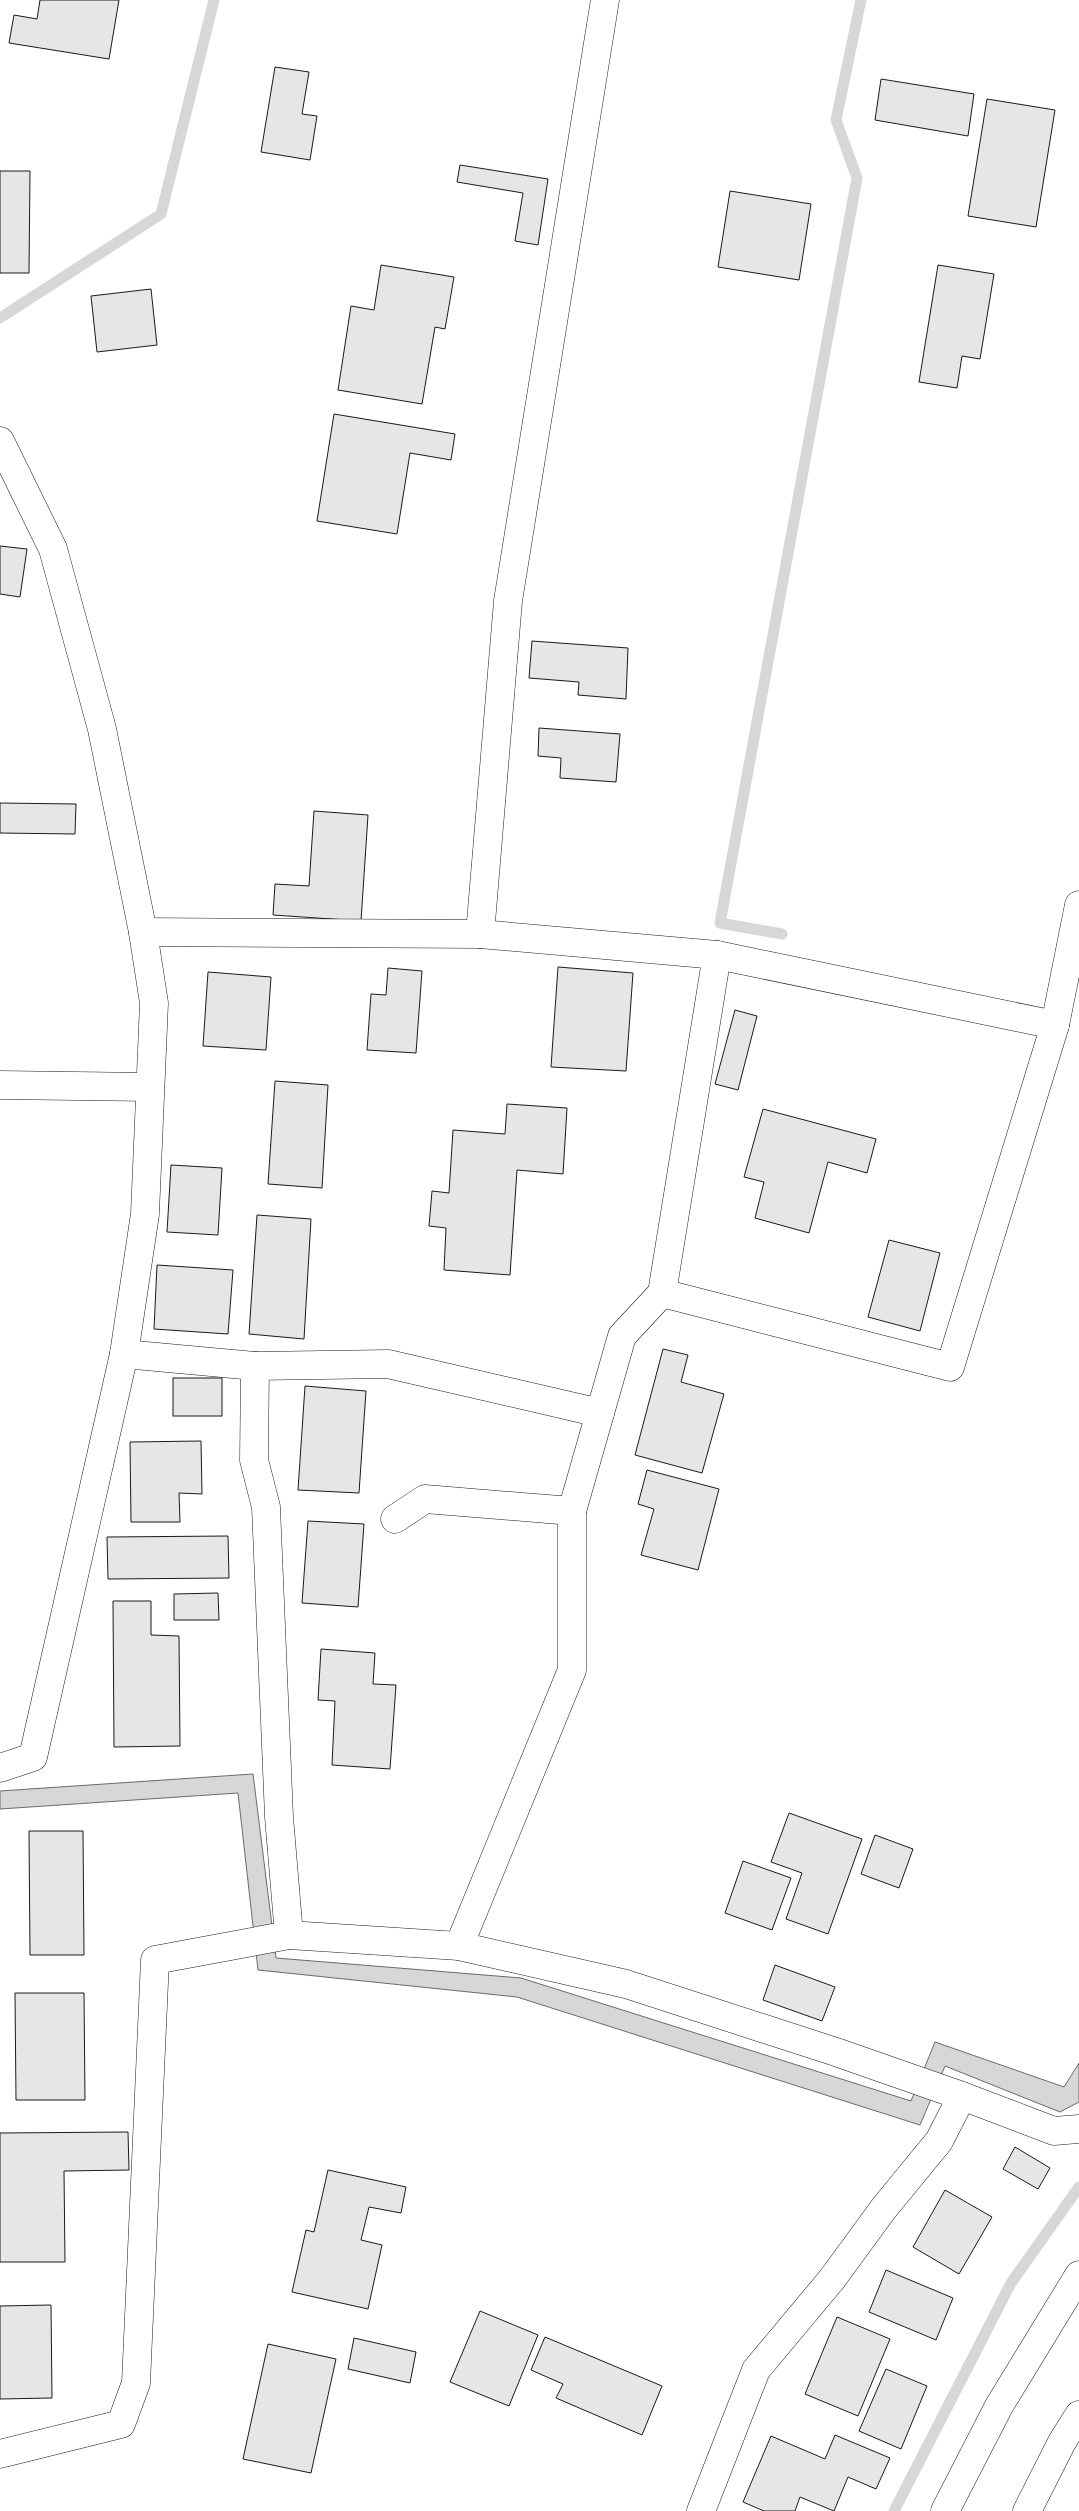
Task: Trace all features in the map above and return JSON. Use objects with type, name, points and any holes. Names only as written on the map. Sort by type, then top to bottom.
[{"type":"street","points":[[480,934],[508,601],[605,0]]},
{"type":"street","points":[[0,441],[53,549],[102,729],[143,932],[154,1004],[145,1214],[124,1354],[33,1757],[0,1768]]},
{"type":"street","points":[[662,1293],[950,1367],[1055,1025],[1079,905]]},
{"type":"street","points":[[143,932],[480,934],[717,955],[1055,1025]]},
{"type":"street","points":[[459,1946],[572,1670],[572,1511],[622,1336],[662,1293],[717,955]]},
{"type":"street","points":[[0,1085],[150,1087]]},
{"type":"street","points":[[124,1354],[255,1366],[388,1364],[600,1413]]},
{"type":"street","points":[[255,1366],[254,1460],[266,1507],[279,1817],[289,1936]]},
{"type":"street","points":[[395,1519],[425,1499],[572,1511]]},
{"type":"street","points":[[0,2454],[121,2424],[136,2383],[154,1960],[289,1936],[459,1946],[626,1984],[952,2092],[1054,2132],[1079,2129]]},
{"type":"street","points":[[701,2511],[756,2370],[832,2279],[884,2208],[939,2141],[952,2092]]},
{"type":"street","points":[[945,2511],[999,2406],[1079,2275]]},
{"type":"street","points":[[1027,2511],[1062,2442],[1079,2415]]},
{"type":"shaded area","points":[[253,1774],[276,1958],[521,1978],[911,2101],[935,2042],[1064,2087],[1079,2063],[1079,2102],[1060,2112],[945,2066],[920,2125],[517,1997],[258,1970],[238,1793],[0,1809],[0,1791]]},
{"type":"building","points":[[40,0],[119,0],[109,59],[9,43],[14,15],[37,19]]},
{"type":"building","points":[[275,67],[309,72],[302,114],[317,116],[310,160],[261,152]]},
{"type":"building","points":[[881,79],[974,94],[968,136],[875,120]]},
{"type":"building","points":[[987,99],[1055,110],[1036,227],[968,216]]},
{"type":"building","points":[[460,165],[548,179],[538,245],[515,241],[523,193],[457,182]]},
{"type":"building","points":[[0,171],[30,171],[29,273],[0,273]]},
{"type":"building","points":[[730,191],[811,204],[799,280],[718,267]]},
{"type":"building","points":[[381,265],[454,277],[445,329],[435,327],[422,404],[338,390],[351,306],[374,310]]},
{"type":"building","points":[[938,265],[994,274],[980,359],[962,356],[957,388],[919,382]]},
{"type":"building","points":[[151,289],[157,345],[97,352],[91,296]]},
{"type":"building","points":[[334,414],[455,434],[451,460],[410,453],[397,534],[317,521]]},
{"type":"building","points":[[0,546],[27,549],[20,597],[0,594]]},
{"type":"building","points":[[532,641],[628,648],[626,699],[578,695],[579,682],[529,678]]},
{"type":"building","points":[[539,728],[620,734],[616,782],[560,778],[561,758],[538,756]]},
{"type":"building","points":[[0,803],[76,804],[75,834],[0,833]]},
{"type":"building","points":[[314,811],[368,815],[361,921],[273,915],[275,884],[309,886]]},
{"type":"building","points":[[558,967],[633,973],[626,1071],[551,1067]]},
{"type":"building","points":[[388,968],[422,971],[416,1053],[367,1050],[371,994],[386,995]]},
{"type":"building","points":[[208,972],[271,977],[266,1050],[203,1046]]},
{"type":"building","points":[[735,1010],[757,1016],[738,1090],[715,1084]]},
{"type":"building","points":[[275,1081],[328,1085],[322,1188],[268,1184]]},
{"type":"building","points":[[507,1104],[567,1108],[563,1174],[517,1170],[510,1275],[444,1270],[446,1228],[429,1226],[432,1191],[449,1193],[453,1130],[505,1134]]},
{"type":"building","points":[[763,1109],[876,1139],[867,1173],[828,1162],[809,1233],[755,1218],[764,1182],[744,1177]]},
{"type":"building","points":[[171,1165],[222,1168],[218,1235],[167,1232]]},
{"type":"building","points":[[257,1215],[311,1219],[304,1339],[249,1334]]},
{"type":"building","points":[[889,1240],[940,1253],[920,1331],[868,1317]]},
{"type":"building","points":[[157,1265],[233,1270],[228,1334],[154,1329]]},
{"type":"building","points":[[663,1349],[688,1355],[681,1382],[724,1394],[702,1473],[635,1455]]},
{"type":"building","points":[[173,1378],[222,1378],[222,1416],[173,1416]]},
{"type":"building","points":[[305,1386],[366,1391],[359,1493],[298,1490]]},
{"type":"building","points":[[201,1441],[202,1494],[179,1493],[180,1522],[131,1522],[130,1442]]},
{"type":"building","points":[[647,1470],[719,1489],[698,1570],[641,1555],[654,1509],[638,1504]]},
{"type":"building","points":[[308,1521],[364,1524],[358,1607],[302,1603]]},
{"type":"building","points":[[228,1536],[229,1578],[108,1579],[107,1537]]},
{"type":"building","points":[[218,1593],[219,1620],[174,1620],[174,1594]]},
{"type":"building","points":[[113,1601],[151,1601],[151,1635],[179,1636],[180,1746],[114,1747]]},
{"type":"building","points":[[321,1649],[375,1653],[373,1684],[396,1685],[390,1769],[332,1765],[335,1701],[318,1700]]},
{"type":"building","points":[[789,1813],[862,1839],[828,1934],[786,1919],[802,1873],[771,1862]]},
{"type":"building","points":[[29,1831],[83,1831],[84,1955],[30,1955]]},
{"type":"building","points":[[875,1835],[913,1849],[899,1888],[861,1874]]},
{"type":"building","points":[[743,1861],[791,1878],[772,1930],[725,1913]]},
{"type":"building","points":[[775,1965],[835,1987],[822,2021],[763,2000]]},
{"type":"building","points":[[15,1993],[84,1993],[85,2100],[16,2100]]},
{"type":"building","points":[[128,2132],[129,2170],[64,2171],[65,2262],[0,2262],[0,2133]]},
{"type":"building","points":[[1015,2147],[1050,2168],[1038,2189],[1003,2169]]},
{"type":"building","points":[[328,2170],[406,2187],[401,2213],[369,2207],[361,2240],[382,2245],[368,2309],[292,2292],[306,2230],[314,2232]]},
{"type":"building","points":[[945,2190],[992,2217],[959,2274],[913,2247]]},
{"type":"building","points":[[886,2270],[953,2298],[936,2340],[869,2312]]},
{"type":"building","points":[[51,2305],[52,2398],[0,2399],[0,2306]]},
{"type":"building","points":[[480,2311],[538,2335],[509,2406],[450,2382]]},
{"type":"building","points":[[837,2317],[890,2339],[858,2416],[805,2394]]},
{"type":"building","points":[[545,2337],[662,2386],[642,2435],[556,2398],[563,2384],[531,2370]]},
{"type":"building","points":[[354,2338],[416,2352],[410,2383],[348,2369]]},
{"type":"building","points":[[268,2344],[336,2359],[311,2473],[243,2459]]},
{"type":"building","points":[[886,2369],[927,2386],[901,2449],[859,2431]]},
{"type":"building","points":[[835,2435],[890,2458],[876,2489],[848,2477],[834,2511],[800,2497],[795,2511],[764,2511],[743,2502],[771,2436],[825,2459]]},
{"type":"waterway","points":[[0,318],[161,214],[214,0]]},
{"type":"waterway","points":[[782,934],[720,923],[857,178],[836,120],[861,0]]},
{"type":"waterway","points":[[894,2511],[1011,2283],[1079,2187]]}]
